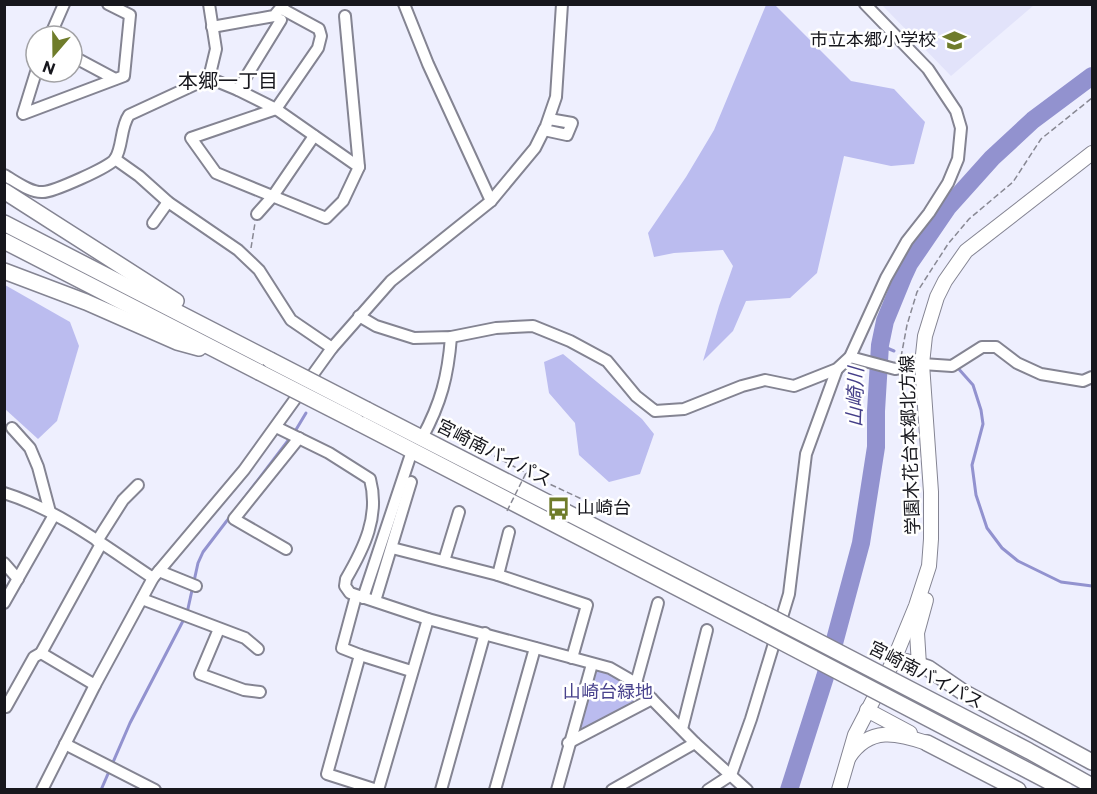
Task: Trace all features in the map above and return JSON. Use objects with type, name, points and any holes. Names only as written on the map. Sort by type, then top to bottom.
[{"type":"highway","points":[[4,191],[211,322],[239,344]]},
{"type":"highway","name":"宮崎南バイパス","points":[[4,223],[270,360],[362,416],[412,451],[1065,789]]},
{"type":"highway","name":"宮崎南バイパス","points":[[4,241],[260,372],[362,416],[422,438],[1029,751],[1092,786]]},
{"type":"highway","points":[[4,271],[86,302],[177,342],[231,357]]},
{"type":"highway","points":[[919,665],[928,668],[963,692],[1092,762]]},
{"type":"highway","points":[[927,743],[1018,789]]},
{"type":"main road","name":"学園木花台本郷北方線","points":[[838,789],[855,735],[893,662],[916,606],[929,566],[931,492],[922,364],[925,336],[937,297],[966,251],[1092,153]]},
{"type":"main road","points":[[893,662],[906,661],[919,665],[917,633],[932,582],[929,566]]},
{"type":"main road","points":[[867,710],[927,743]]},
{"type":"main road","points":[[845,764],[855,749],[878,735],[889,733],[904,735],[927,743]]},
{"type":"street","points":[[55,24],[64,4]]},
{"type":"street","points":[[32,84],[23,114],[124,76],[130,15],[108,4]]},
{"type":"street","points":[[209,4],[216,49],[209,78]]},
{"type":"street","points":[[404,4],[428,64],[491,201]]},
{"type":"street","points":[[42,789],[95,685],[156,575],[244,470],[332,348],[359,316],[391,281],[491,201],[535,148],[547,124],[556,97],[562,4]]},
{"type":"street","points":[[359,316],[376,326],[414,338],[451,337],[496,328],[533,326],[570,340],[607,361],[636,396],[655,411],[684,409],[742,386],[765,380],[794,386],[837,369],[850,357],[886,278],[907,241],[929,213],[948,183],[958,159],[961,128],[956,111],[928,69],[864,4]]},
{"type":"street","points":[[212,27],[274,16],[283,12],[319,29],[321,36],[318,48],[276,109],[191,138],[216,173],[326,218],[343,201],[359,167],[345,16]]},
{"type":"street","points":[[238,90],[283,12]]},
{"type":"street","points":[[84,62],[115,79]]},
{"type":"street","points":[[4,175],[29,189],[43,192],[80,179],[107,166],[115,159],[125,121],[129,115],[209,78],[276,109],[359,167]]},
{"type":"street","points":[[257,214],[273,196],[314,136]]},
{"type":"street","points":[[115,159],[139,176],[168,202],[238,250],[259,270],[291,320],[332,348]]},
{"type":"street","points":[[153,223],[168,202]]},
{"type":"street","points":[[251,249],[251,262]]},
{"type":"street","points":[[422,438],[440,401],[448,369],[451,337]]},
{"type":"street","points":[[850,357],[897,369],[922,364],[952,366],[982,347],[996,347],[1017,363],[1041,374],[1083,381],[1092,377]]},
{"type":"street","points":[[708,789],[730,775],[751,718],[789,594],[806,454],[837,369]]},
{"type":"street","points":[[276,427],[329,453],[370,479],[373,492],[368,538],[346,579],[345,586],[350,593],[428,619],[610,668],[636,683],[695,743],[747,789]]},
{"type":"street","points":[[4,603],[52,513],[30,448],[12,428]]},
{"type":"street","points":[[286,549],[234,519],[299,438]]},
{"type":"street","points":[[411,671],[342,648],[412,451]]},
{"type":"street","points":[[375,601],[393,548],[411,482]]},
{"type":"street","points":[[4,706],[6,707],[34,657],[41,653],[123,500],[138,485]]},
{"type":"street","points":[[4,493],[24,499],[73,524],[156,575],[194,585]]},
{"type":"street","points":[[444,561],[459,512]]},
{"type":"street","points":[[498,576],[509,532]]},
{"type":"street","points":[[393,548],[498,576],[587,604],[572,658]]},
{"type":"street","points":[[4,563],[18,579]]},
{"type":"street","points":[[142,599],[187,614],[245,638],[258,650]]},
{"type":"street","points":[[636,683],[658,603]]},
{"type":"street","points":[[360,655],[327,774],[377,789],[428,619]]},
{"type":"street","points":[[219,629],[200,674],[244,690],[260,692]]},
{"type":"street","points":[[682,729],[707,630]]},
{"type":"street","points":[[441,789],[485,633]]},
{"type":"street","points":[[495,789],[535,648]]},
{"type":"street","points":[[41,653],[95,685]]},
{"type":"street","points":[[557,789],[568,743],[592,664]]},
{"type":"street","points":[[568,743],[652,699]]},
{"type":"street","points":[[612,789],[695,743]]},
{"type":"street","points":[[65,744],[155,789]]},
{"type":"path","points":[[897,369],[906,325],[917,292],[948,244],[969,219],[1013,182],[1041,139],[1092,98]]},
{"type":"path","points":[[251,249],[257,214]]},
{"type":"path","points":[[431,422],[526,473],[588,502]]},
{"type":"path","points":[[507,511],[526,473]]},
{"type":"shaded area","name":"市立本郷小学校","points":[[882,5],[1034,5],[951,76]]},
{"type":"green space","points":[[766,5],[775,5],[851,81],[894,89],[925,122],[914,164],[891,166],[844,156],[817,273],[790,298],[746,301],[733,331],[703,361],[733,266],[723,250],[674,253],[654,257],[648,233],[714,130]]},
{"type":"green space","points":[[5,285],[70,322],[79,346],[57,421],[38,439],[5,409]]},
{"type":"green space","points":[[563,354],[642,419],[654,434],[640,474],[609,482],[579,455],[575,423],[549,393],[544,362]]},
{"type":"green space","name":"山崎台緑地","points":[[600,668],[641,692],[642,698],[580,731],[576,728],[592,672]]},
{"type":"waterway","name":"山崎川","points":[[789,790],[825,677],[861,543],[876,447],[880,345],[885,321],[903,277],[909,264],[948,207],[992,158],[1033,120],[1092,76]]},
{"type":"waterway","points":[[880,345],[894,351]]},
{"type":"waterway","points":[[957,367],[973,385],[981,410],[983,424],[972,465],[976,495],[987,528],[1002,548],[1018,561],[1061,582],[1092,586]]},
{"type":"waterway","points":[[294,433],[306,413]]},
{"type":"waterway","points":[[187,613],[198,563],[203,552],[290,438]]},
{"type":"waterway","points":[[101,790],[130,723],[184,619]]},
{"type":"place","name":"市立本郷小学校","points":[[954,40]]},
{"type":"place","name":"山崎台","points":[[559,508]]},
{"type":"district","name":"本郷一丁目","points":[[228,81]]}]
